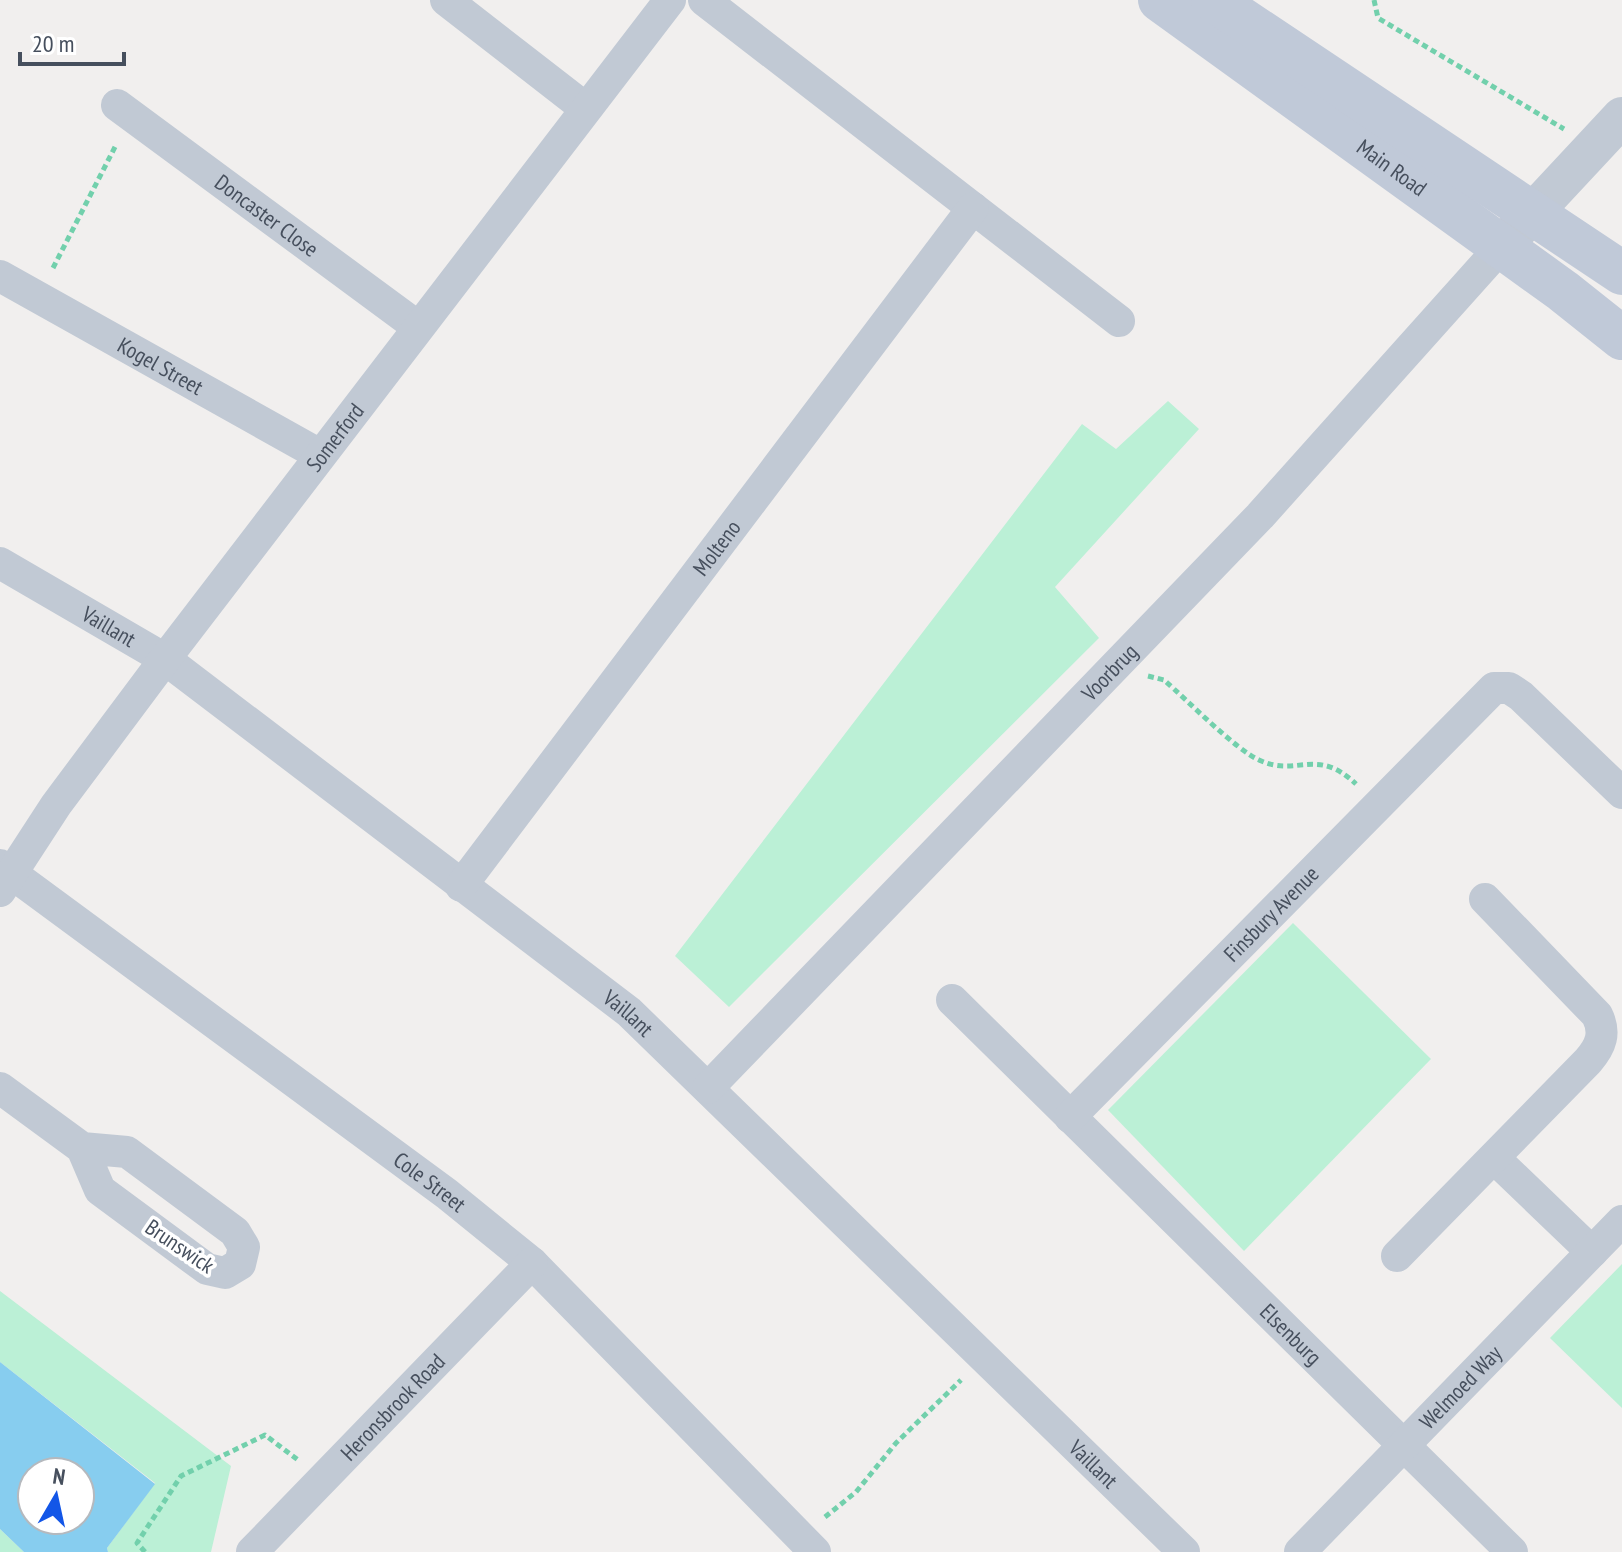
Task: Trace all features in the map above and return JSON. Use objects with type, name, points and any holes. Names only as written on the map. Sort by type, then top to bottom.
[{"type":"main road","name":"Main Road","points":[[1160,0],[1622,338]]},
{"type":"main road","name":"Main Road","points":[[1213,0],[1622,273]]},
{"type":"street","points":[[446,0],[585,108]]},
{"type":"street","points":[[704,0],[1119,321]]},
{"type":"street","name":"Somerford","points":[[4,876],[165,659],[666,4]]},
{"type":"street","name":"Doncaster Close","points":[[124,111],[418,327]]},
{"type":"street","points":[[1500,248],[1622,117]]},
{"type":"street","name":"Molteno","points":[[461,886],[973,208]]},
{"type":"street","name":"Voorbrug","points":[[708,1088],[1117,667],[1375,391],[1500,248]]},
{"type":"street","name":"Kogel Street","points":[[0,276],[320,455]]},
{"type":"street","name":"Vaillant","points":[[0,563],[165,659],[629,1012],[1184,1552]]},
{"type":"street","name":"Finsbury Avenue","points":[[1070,1117],[1494,688],[1509,688],[1622,793]]},
{"type":"street","name":"Cole Street","points":[[4,876],[435,1185],[532,1263],[804,1548]]},
{"type":"street","points":[[1397,1256],[1588,1061],[1597,1050],[1603,1033],[1597,1015],[1588,1004],[1485,899]]},
{"type":"street","name":"Elsenburg","points":[[952,1000],[1512,1552]]},
{"type":"street","points":[[0,1088],[82,1148]]},
{"type":"street","name":"Brunswick","points":[[82,1148],[127,1152],[235,1232],[244,1247],[240,1264],[234,1270],[216,1273],[183,1251],[100,1190],[82,1148]]},
{"type":"street","points":[[1494,1158],[1592,1252]]},
{"type":"street","name":"Welmoed Way","points":[[1300,1552],[1622,1221]]},
{"type":"street","name":"Heronsbrook Road","points":[[252,1552],[532,1263]]},
{"type":"path","points":[[1374,0],[1378,18],[1593,146]]},
{"type":"path","points":[[38,297],[124,111]]},
{"type":"path","points":[[1117,667],[1164,680],[1255,759],[1285,766],[1310,762],[1332,766],[1353,781],[1377,805]]},
{"type":"path","points":[[804,1548],[896,1443],[984,1357]]},
{"type":"path","points":[[145,1552],[137,1543],[181,1476],[265,1435],[324,1478]]},
{"type":"green space","points":[[1168,401],[1199,429],[1055,587],[1099,638],[729,1007],[675,956],[1082,424],[1116,449]]},
{"type":"green space","points":[[1293,923],[1431,1059],[1244,1251],[1108,1110]]},
{"type":"green space","points":[[1622,1264],[1622,1408],[1550,1338]]},
{"type":"green space","points":[[0,1291],[231,1466],[211,1552],[108,1552],[107,1548],[155,1483],[0,1362]]},
{"type":"green space","points":[[0,1529],[24,1552],[0,1552]]},
{"type":"water","points":[[0,1362],[155,1484],[107,1548],[108,1552],[24,1552],[0,1529]]}]
